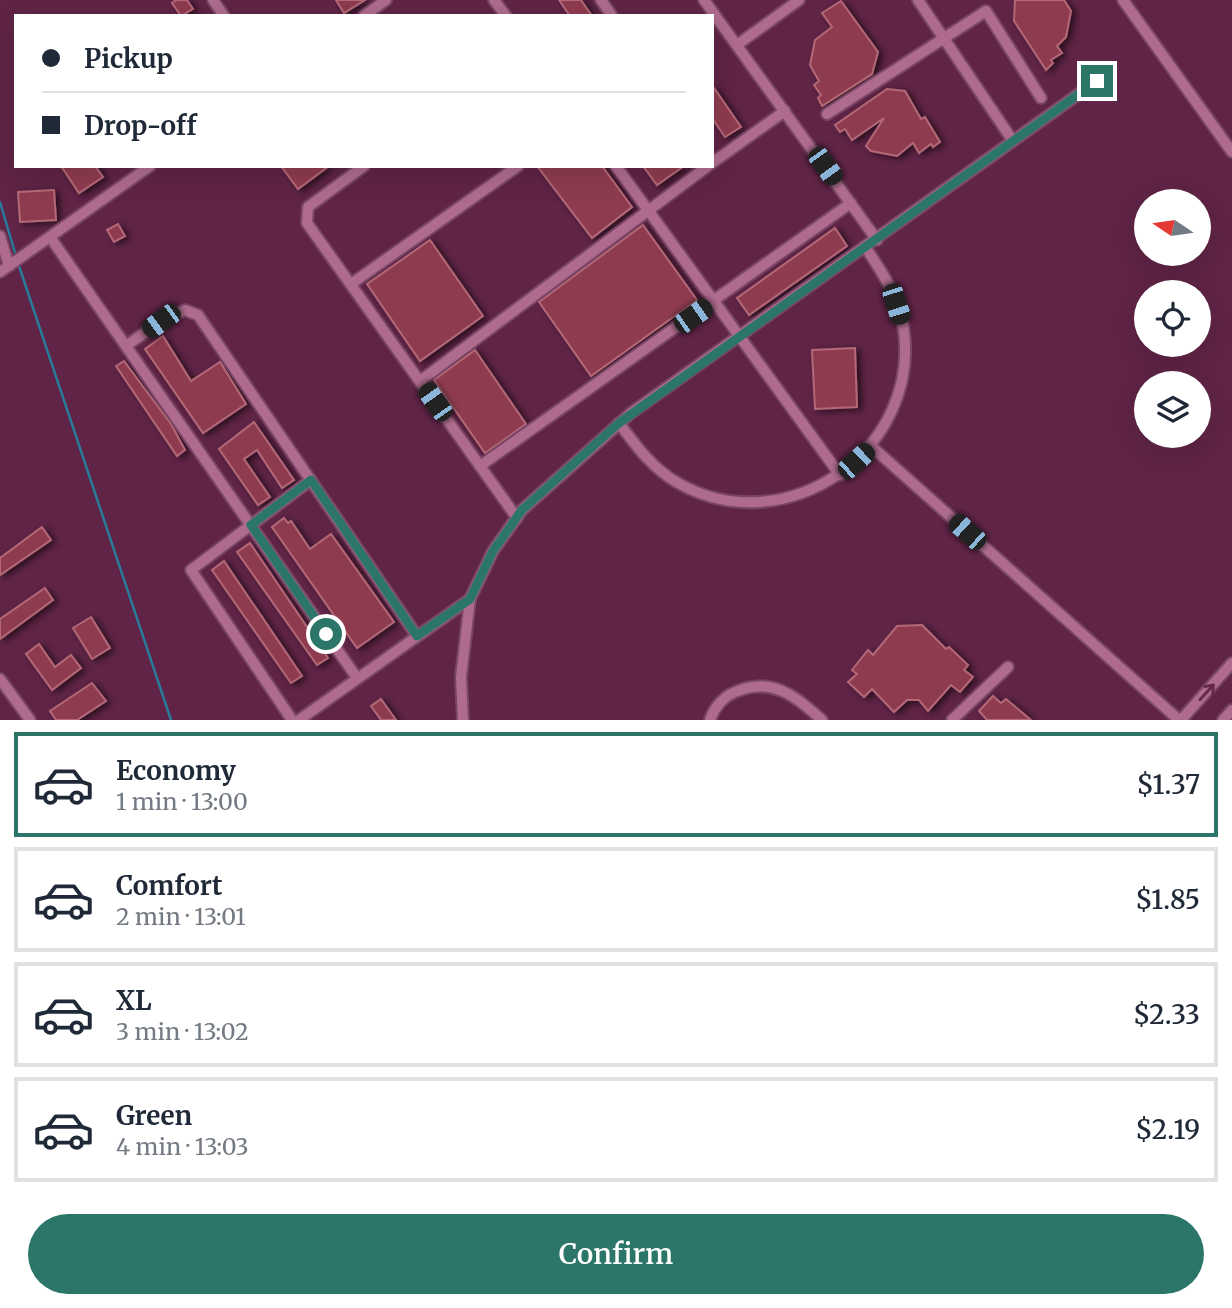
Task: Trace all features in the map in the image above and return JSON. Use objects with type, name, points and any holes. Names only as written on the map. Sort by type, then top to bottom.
[{"type":"street","points":[[367,14],[386,0]]},
{"type":"street","points":[[704,0],[877,240]]},
{"type":"street","points":[[918,0],[1013,141]]},
{"type":"street","points":[[1123,0],[1232,152]]},
{"type":"street","points":[[737,45],[795,1]]},
{"type":"street","points":[[827,114],[944,38],[983,5],[1041,99]]},
{"type":"street","points":[[463,720],[461,677],[470,599],[493,551],[517,518],[619,423],[1097,81]]},
{"type":"street","points":[[714,161],[785,111]]},
{"type":"street","points":[[0,236],[4,269],[147,168]]},
{"type":"street","points":[[362,168],[308,207],[307,223],[517,518]]},
{"type":"street","points":[[351,284],[514,168]]},
{"type":"street","points":[[617,168],[840,475]]},
{"type":"street","points":[[420,381],[704,168]]},
{"type":"street","points":[[480,467],[851,203]]},
{"type":"street","points":[[50,237],[357,678]]},
{"type":"street","points":[[619,423],[644,457],[670,477],[718,499],[760,503],[802,495],[840,475],[872,446],[893,409],[904,357],[903,325],[890,284],[866,248]]},
{"type":"street","points":[[126,346],[161,321],[186,310],[198,315],[417,636]]},
{"type":"street","points":[[872,446],[1180,720],[1232,663]]},
{"type":"street","points":[[292,720],[191,570],[311,480]]},
{"type":"street","points":[[299,720],[470,599]]},
{"type":"street","points":[[952,720],[1008,667]]},
{"type":"street","points":[[0,678],[30,720]]},
{"type":"street","points":[[710,720],[713,711],[728,695],[749,686],[769,685],[797,697],[822,720]]},
{"type":"street","points":[[1223,720],[1232,710]]},
{"type":"building","points":[[176,0],[187,0],[193,9],[180,14],[172,3]]},
{"type":"building","points":[[336,0],[365,0],[344,13]]},
{"type":"building","points":[[559,0],[581,0],[591,14],[569,14]]},
{"type":"building","points":[[1015,0],[1064,0],[1071,11],[1066,37],[1057,46],[1062,53],[1051,60],[1053,63],[1046,70],[1014,21]]},
{"type":"building","points":[[841,1],[878,52],[872,74],[822,106],[818,98],[821,95],[814,85],[819,81],[810,65],[815,40],[832,27],[822,13]]},
{"type":"building","points":[[714,88],[741,127],[725,137],[714,121]]},
{"type":"building","points":[[887,89],[905,91],[921,119],[925,117],[940,142],[933,147],[931,144],[919,153],[913,143],[897,156],[871,151],[866,146],[884,118],[852,140],[845,129],[840,132],[835,125]]},
{"type":"building","points":[[62,168],[96,168],[103,177],[79,193]]},
{"type":"building","points":[[282,168],[326,168],[298,189]]},
{"type":"building","points":[[539,168],[603,168],[632,207],[592,238]]},
{"type":"building","points":[[644,168],[681,168],[657,185]]},
{"type":"building","points":[[54,190],[56,220],[20,222],[18,192]]},
{"type":"building","points":[[118,224],[125,236],[114,242],[107,230]]},
{"type":"building","points":[[643,225],[697,300],[591,376],[539,302]]},
{"type":"building","points":[[835,228],[847,246],[749,315],[737,298]]},
{"type":"building","points":[[430,240],[483,316],[420,361],[367,284]]},
{"type":"building","points":[[163,336],[191,381],[220,362],[246,404],[203,433],[145,349]]},
{"type":"building","points":[[855,348],[857,407],[815,409],[812,350]]},
{"type":"building","points":[[475,350],[526,424],[485,453],[434,380]]},
{"type":"building","points":[[124,361],[171,424],[185,450],[177,456],[116,366]]},
{"type":"building","points":[[254,422],[294,480],[282,488],[257,450],[244,459],[270,497],[258,505],[219,449]]},
{"type":"building","points":[[284,518],[288,523],[291,521],[310,549],[331,534],[394,622],[357,648],[272,527]]},
{"type":"building","points":[[42,527],[51,540],[0,575],[0,558]]},
{"type":"building","points":[[250,543],[328,658],[317,665],[237,552]]},
{"type":"building","points":[[224,561],[302,676],[291,683],[212,570]]},
{"type":"building","points":[[45,588],[53,600],[0,639],[0,619]]},
{"type":"building","points":[[91,617],[110,648],[92,659],[73,628]]},
{"type":"building","points":[[922,625],[946,649],[949,647],[968,665],[964,670],[973,677],[960,692],[951,685],[928,711],[919,700],[907,700],[894,712],[872,689],[864,697],[848,682],[857,674],[852,670],[868,650],[873,655],[897,626]]},
{"type":"building","points":[[39,644],[55,667],[71,655],[81,668],[52,690],[26,654]]},
{"type":"building","points":[[92,683],[106,701],[77,720],[56,720],[50,711]]},
{"type":"building","points":[[993,696],[1001,703],[1006,699],[1031,720],[987,720],[979,711]]},
{"type":"building","points":[[381,699],[396,720],[381,720],[371,706]]},
{"type":"waterway","points":[[0,202],[16,256]]},
{"type":"waterway","points":[[18,263],[171,720]]},
{"type":"route","points":[[326,634],[251,525],[311,480],[417,636],[470,599],[493,551],[522,510],[631,413],[792,301],[1097,81]]}]
